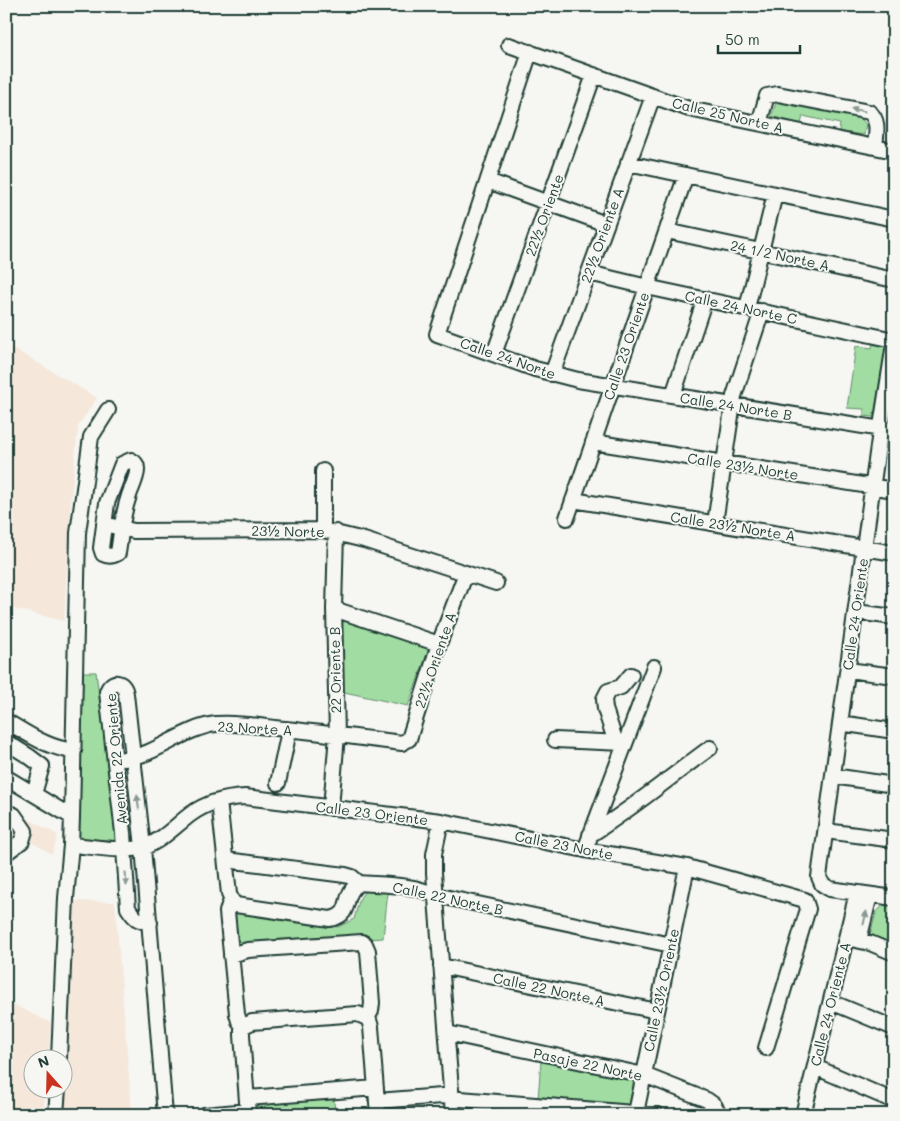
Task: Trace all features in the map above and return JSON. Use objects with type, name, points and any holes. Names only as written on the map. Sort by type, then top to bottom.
[{"type":"street","name":"Calle 25 Norte A","points":[[509,45],[689,109],[894,151]]},
{"type":"street","points":[[530,52],[488,180],[606,224]]},
{"type":"street","name":"22½ Oriente","points":[[494,354],[594,75]]},
{"type":"street","points":[[759,123],[767,96],[778,94],[842,106],[869,112],[874,115],[877,125],[875,147]]},
{"type":"street","name":"22½ Oriente A","points":[[552,374],[653,96]]},
{"type":"street","points":[[628,163],[894,220]]},
{"type":"street","name":"Calle 23 Oriente","points":[[567,518],[686,175]]},
{"type":"street","name":"Calle 24 Norte","points":[[488,180],[438,334],[552,374],[578,380]]},
{"type":"street","points":[[747,308],[775,194]]},
{"type":"street","name":"24 1/2 Norte A","points":[[667,231],[894,280]]},
{"type":"street","name":"Calle 24 Norte C","points":[[588,273],[894,342]]},
{"type":"street","points":[[673,396],[706,299]]},
{"type":"street","points":[[715,523],[736,391],[762,311]]},
{"type":"street","name":"Calle 24 Oriente","points":[[863,894],[830,890],[822,884],[819,877],[872,487],[887,430],[894,342]]},
{"type":"street","name":"Calle 24 Norte B","points":[[578,380],[887,430]]},
{"type":"street","points":[[59,1048],[66,898],[71,845],[78,533],[91,437],[108,410]]},
{"type":"street","name":"Calle 23½ Norte","points":[[593,442],[894,490]]},
{"type":"street","points":[[131,460],[138,467],[127,500],[121,529],[118,552],[114,556],[103,554],[101,548],[107,503],[122,464],[131,460]]},
{"type":"street","name":"22 Oriente B","points":[[323,471],[330,531],[337,735],[331,808]]},
{"type":"street","name":"Calle 23½ Norte A","points":[[573,500],[894,552]]},
{"type":"street","name":"23½ Norte","points":[[104,524],[134,531],[330,531],[364,540],[496,583]]},
{"type":"street","name":"22½ Oriente A","points":[[402,743],[409,739],[439,644],[466,573]]},
{"type":"street","points":[[334,609],[439,644]]},
{"type":"street","points":[[856,612],[894,617]]},
{"type":"street","points":[[585,850],[621,743],[654,667]]},
{"type":"street","points":[[848,670],[894,676]]},
{"type":"street","points":[[621,687],[631,674]]},
{"type":"street","name":"Avenida 22 Oriente","points":[[150,923],[140,921],[134,917],[128,908],[124,849],[107,692],[108,687],[113,683],[122,684],[125,688],[143,847],[150,923],[165,1115]]},
{"type":"street","points":[[621,743],[605,709],[604,699],[608,691],[621,687],[628,687],[644,693]]},
{"type":"street","points":[[6,721],[55,748],[74,751]]},
{"type":"street","points":[[840,723],[894,731]]},
{"type":"street","name":"23 Norte A","points":[[114,760],[132,758],[152,752],[185,734],[215,724],[244,725],[402,743]]},
{"type":"street","points":[[278,782],[289,731],[292,730]]},
{"type":"street","points":[[555,740],[621,743]]},
{"type":"street","points":[[6,742],[42,766]]},
{"type":"street","points":[[34,794],[42,766],[55,748]]},
{"type":"street","points":[[590,836],[618,818],[710,748]]},
{"type":"street","points":[[833,776],[894,785]]},
{"type":"street","points":[[7,778],[72,817]]},
{"type":"street","name":"Calle 23 Oriente","points":[[143,847],[157,841],[193,813],[219,801],[231,798],[245,797],[441,822],[434,854],[434,874],[453,1115]]},
{"type":"street","points":[[219,801],[230,894],[236,906],[330,919],[338,918],[344,912],[353,887],[359,883]]},
{"type":"street","points":[[6,812],[14,815],[25,831],[22,842],[6,853]]},
{"type":"street","name":"Calle 23 Norte","points":[[441,822],[585,850],[687,866],[805,900],[808,910],[766,1048]]},
{"type":"street","points":[[826,831],[894,840]]},
{"type":"street","points":[[71,845],[124,849],[143,847]]},
{"type":"street","name":"Calle 22 Norte B","points":[[226,860],[345,875],[352,877],[359,883],[415,888],[436,895],[671,945]]},
{"type":"street","name":"Calle 23½ Oriente","points":[[636,1113],[687,866]]},
{"type":"street","points":[[863,894],[894,898]]},
{"type":"street","name":"Calle 24 Oriente A","points":[[804,1115],[831,1002],[853,939],[863,894]]},
{"type":"street","points":[[232,901],[227,912],[237,1014],[239,1021],[244,1026]]},
{"type":"street","points":[[853,939],[894,953]]},
{"type":"street","points":[[232,955],[248,950],[358,942],[365,944],[368,951],[372,1003],[371,1011],[367,1018]]},
{"type":"street","name":"Calle 22 Norte A","points":[[441,966],[657,1011]]},
{"type":"street","points":[[831,1002],[894,1028]]},
{"type":"street","points":[[247,1108],[242,1036],[244,1026],[249,1022],[358,1014],[367,1018],[371,1024],[377,1101]]},
{"type":"street","name":"Pasaje 22 Norte","points":[[446,1033],[644,1075],[707,1100],[714,1105],[720,1115]]},
{"type":"street","points":[[815,1067],[894,1101]]},
{"type":"street","points":[[204,1115],[247,1108],[442,1096],[658,1115]]},
{"type":"street","points":[[56,1115],[57,1098]]},
{"type":"shaded area","points":[[6,344],[97,398],[78,426],[71,499],[64,621],[6,607]]},
{"type":"shaded area","points":[[6,807],[58,835],[52,854],[31,842],[6,858]]},
{"type":"shaded area","points":[[74,901],[115,902],[132,1115],[65,1115],[66,1098],[72,1098],[72,1048],[68,1048]]},
{"type":"shaded area","points":[[6,1001],[51,1023],[49,1048],[22,1048],[22,1098],[44,1098],[43,1115],[6,1115]]},
{"type":"green space","points":[[777,101],[859,117],[866,124],[864,135],[839,132],[840,124],[803,116],[801,124],[771,116]]},
{"type":"green space","points":[[873,341],[886,344],[874,417],[864,416],[864,409],[847,408],[856,346],[872,348]]},
{"type":"green space","points":[[342,615],[430,646],[408,706],[340,691]]},
{"type":"green space","points":[[83,672],[96,672],[118,843],[79,839]]},
{"type":"green space","points":[[368,887],[388,891],[383,938],[236,948],[232,911],[338,927],[354,919],[360,898]]},
{"type":"green space","points":[[883,905],[894,907],[894,945],[870,934],[876,913]]},
{"type":"green space","points":[[541,1061],[634,1081],[629,1105],[538,1099]]},
{"type":"green space","points":[[331,1098],[334,1100],[335,1115],[256,1115],[256,1106],[259,1103]]}]
